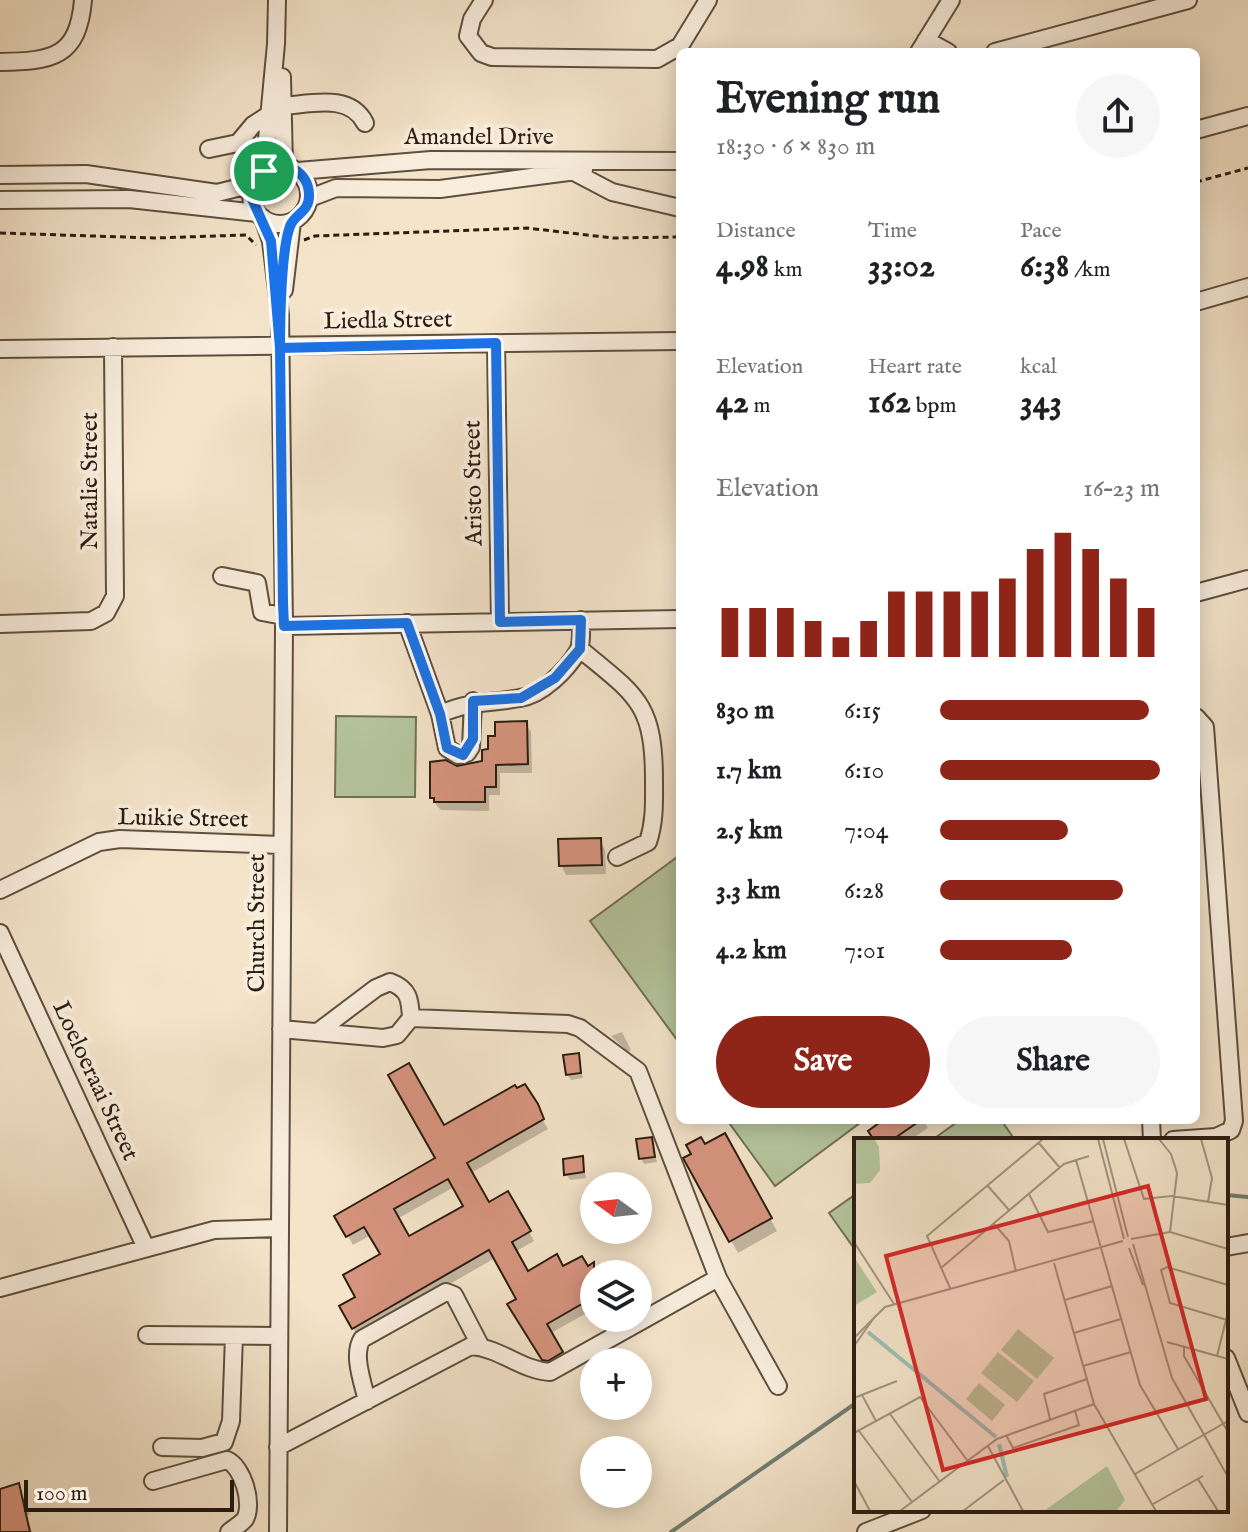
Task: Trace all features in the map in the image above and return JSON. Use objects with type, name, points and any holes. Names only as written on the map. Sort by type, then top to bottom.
[{"type":"street","points":[[0,62],[40,61],[57,55],[77,36],[83,0]]},
{"type":"street","points":[[0,200],[129,199],[260,215],[277,224],[292,222],[304,212],[310,198],[307,183],[291,168],[277,110],[277,0]]},
{"type":"street","points":[[484,0],[472,19],[468,36],[481,53],[492,57],[657,59],[676,48]]},
{"type":"street","points":[[676,48],[708,0]]},
{"type":"street","points":[[923,46],[951,0]]},
{"type":"street","points":[[1010,48],[1188,0]]},
{"type":"street","points":[[209,149],[238,143],[253,125],[277,110],[343,103],[360,112],[365,123]]},
{"type":"street","points":[[260,215],[252,199],[277,110]]},
{"type":"street","points":[[1200,129],[1248,116]]},
{"type":"street","name":"Amandel Drive","points":[[291,168],[431,160],[676,161]]},
{"type":"street","name":"Amandel Drive","points":[[310,198],[336,188],[440,189],[661,161]]},
{"type":"street","points":[[0,175],[86,174],[217,193],[291,168]]},
{"type":"street","points":[[572,171],[612,192],[676,207]]},
{"type":"street","name":"Church Street","points":[[260,215],[271,241],[280,315],[284,621],[280,845],[278,1532]]},
{"type":"street","name":"Church Street","points":[[280,315],[292,222]]},
{"type":"street","points":[[1200,301],[1248,287]]},
{"type":"street","name":"Liedla Street","points":[[0,349],[676,341]]},
{"type":"street","name":"Aristo Street","points":[[496,343],[500,622]]},
{"type":"street","name":"Natalie Street","points":[[0,624],[91,621],[106,613],[115,596],[113,347]]},
{"type":"street","points":[[222,576],[257,583],[262,612],[284,621],[407,623],[676,619]]},
{"type":"street","points":[[1200,592],[1248,579]]},
{"type":"street","points":[[440,714],[473,701],[521,698],[534,693],[555,678],[580,649],[581,620]]},
{"type":"street","points":[[407,623],[440,714],[447,748],[463,755],[473,739],[473,701]]},
{"type":"street","points":[[580,649],[616,679],[641,706],[651,723],[654,823],[648,842],[617,857]]},
{"type":"street","points":[[1200,721],[1205,727],[1234,1121],[1231,1130],[1216,1137],[1202,1138]]},
{"type":"street","name":"Luikie Street","points":[[0,890],[99,842],[120,839],[280,845]]},
{"type":"street","name":"Loeloeraai Street","points":[[0,933],[146,1248]]},
{"type":"street","points":[[281,1029],[383,1038],[397,1035],[411,1018],[410,999],[403,987],[390,982],[376,988],[319,1031]]},
{"type":"street","points":[[411,1018],[568,1024],[580,1028],[638,1071],[718,1278],[778,1386]]},
{"type":"street","points":[[0,1288],[214,1230],[278,1228]]},
{"type":"street","points":[[1228,1247],[1248,1243]]},
{"type":"street","points":[[278,1447],[471,1346],[481,1347],[534,1371],[550,1372],[718,1278]]},
{"type":"street","points":[[367,1401],[357,1347],[362,1339],[446,1292],[454,1295],[481,1347]]},
{"type":"street","points":[[147,1335],[277,1336]]},
{"type":"street","points":[[162,1447],[202,1448],[224,1442],[231,1421],[234,1336]]},
{"type":"street","points":[[1228,1368],[1232,1388],[1248,1413]]},
{"type":"street","points":[[153,1481],[227,1460],[239,1467],[247,1501],[244,1521],[229,1532]]},
{"type":"street","points":[[247,1501],[278,1499]]},
{"type":"street","points":[[866,1532],[917,1512]]},
{"type":"path","points":[[1200,181],[1248,168]]},
{"type":"path","points":[[301,242],[315,236],[527,228],[613,238],[676,237]]},
{"type":"path","points":[[0,233],[155,238],[246,235],[259,253]]},
{"type":"green space","points":[[336,716],[416,717],[415,797],[335,797]]},
{"type":"green space","points":[[676,858],[676,1039],[590,921]]},
{"type":"green space","points":[[730,1124],[859,1124],[775,1186]]},
{"type":"green space","points":[[954,1124],[1004,1124],[1014,1138],[935,1138]]},
{"type":"green space","points":[[854,1195],[854,1248],[829,1213]]},
{"type":"building","points":[[527,721],[528,764],[496,765],[496,787],[485,787],[485,802],[434,802],[434,798],[430,798],[430,762],[446,760],[457,766],[482,761],[482,750],[488,749],[488,736],[495,736],[495,722]]},
{"type":"building","points":[[601,838],[602,865],[559,866],[558,839]]},
{"type":"building","points":[[579,1053],[581,1073],[566,1075],[563,1055]]},
{"type":"building","points":[[409,1063],[444,1125],[515,1085],[517,1088],[525,1084],[544,1119],[467,1163],[489,1202],[508,1191],[531,1231],[512,1242],[528,1271],[557,1254],[563,1266],[582,1256],[584,1260],[580,1260],[580,1305],[547,1324],[563,1352],[548,1361],[542,1360],[507,1304],[516,1299],[489,1250],[352,1329],[339,1306],[355,1297],[343,1275],[380,1254],[364,1227],[346,1237],[334,1216],[435,1158],[388,1075]],"holes":[[[448,1179],[463,1206],[409,1236],[394,1209]]]},
{"type":"building","points":[[878,1124],[915,1124],[895,1138],[873,1138],[868,1131]]},
{"type":"building","points":[[725,1133],[772,1218],[729,1242],[683,1158],[691,1154],[686,1145],[701,1137],[705,1144]]},
{"type":"building","points":[[652,1137],[655,1157],[639,1159],[636,1139]]},
{"type":"building","points":[[583,1156],[584,1172],[564,1175],[563,1159]]},
{"type":"building","points":[[19,1483],[30,1532],[0,1532],[0,1489]]},
{"type":"waterway","points":[[1228,1195],[1248,1197]]},
{"type":"waterway","points":[[671,1532],[854,1404]]},
{"type":"route","points":[[264,171],[257,177],[251,191],[254,206],[263,218],[271,241],[280,315],[280,348],[283,603],[284,626],[407,623],[440,714],[447,748],[452,753],[463,755],[471,747],[473,739],[473,701],[521,698],[534,693],[555,678],[580,649],[581,620],[500,622],[496,343],[280,348],[280,330],[280,315],[288,240],[292,222],[304,212],[310,198],[307,183],[298,171],[284,166],[264,171]]}]
